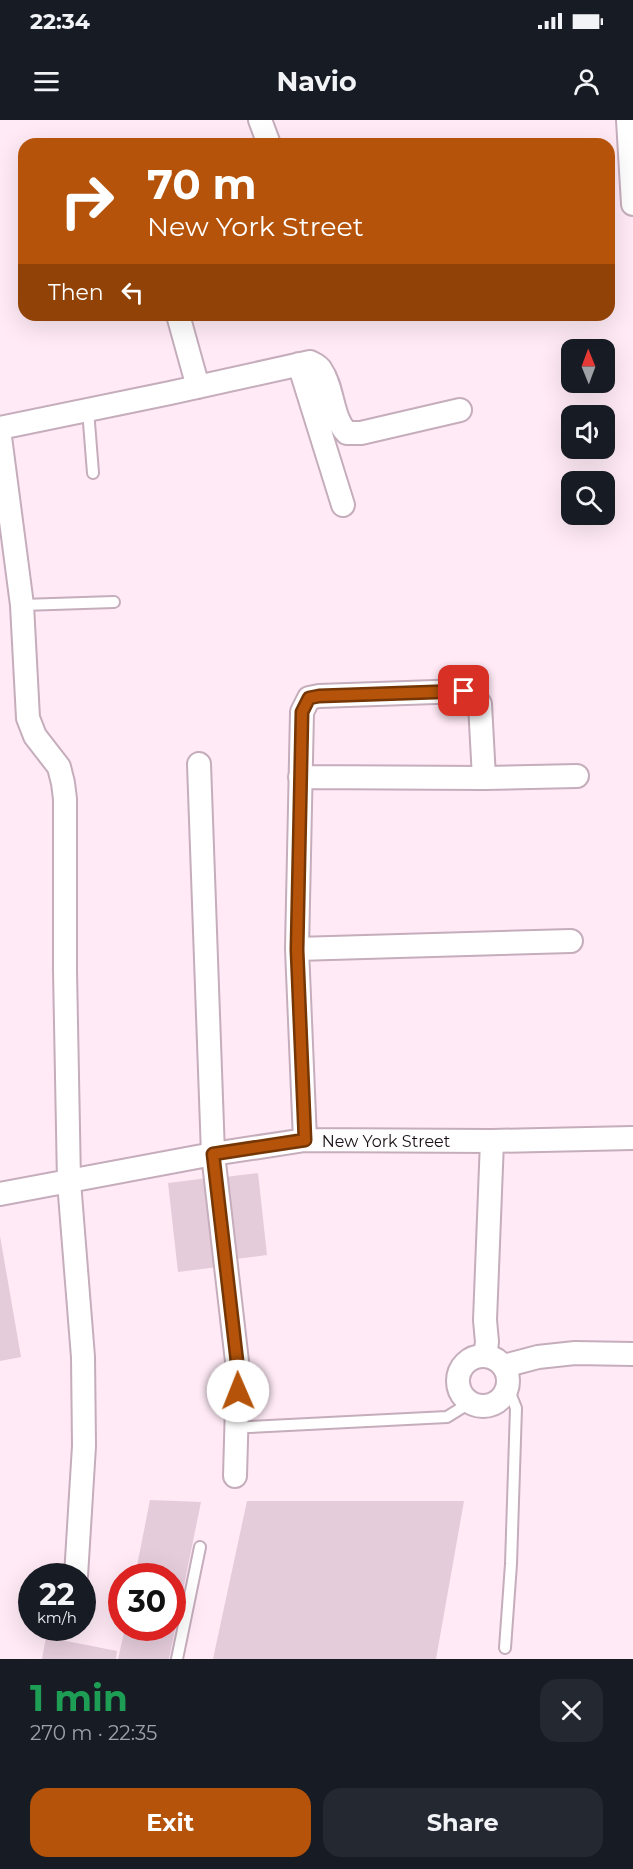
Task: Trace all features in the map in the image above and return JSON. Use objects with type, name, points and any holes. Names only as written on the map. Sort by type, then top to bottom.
[{"type":"street","points":[[260,120],[266,138]]},
{"type":"street","points":[[628,120],[633,204]]},
{"type":"street","points":[[180,321],[198,387]]},
{"type":"street","points":[[0,428],[310,362],[321,368],[340,427],[346,433],[361,433],[460,410]]},
{"type":"street","points":[[299,364],[344,505]]},
{"type":"street","points":[[0,437],[22,604],[28,718],[35,736],[59,767],[65,799],[64,970],[69,1182],[83,1379],[84,1446],[77,1563]]},
{"type":"street","points":[[305,1140],[297,950],[302,712],[309,698],[464,691],[474,695],[480,704],[484,778]]},
{"type":"street","points":[[199,764],[213,1154],[238,1370],[235,1476]]},
{"type":"street","points":[[300,777],[577,776]]},
{"type":"street","points":[[297,950],[571,941]]},
{"type":"street","name":"New York Street","points":[[0,1194],[213,1154],[305,1140],[492,1141],[633,1138]]},
{"type":"street","points":[[492,1141],[484,1320],[486,1342],[499,1370],[499,1400],[492,1404],[478,1405],[471,1402],[460,1390],[459,1373],[469,1360],[477,1356],[499,1370]]},
{"type":"street","points":[[499,1370],[538,1357],[575,1353],[633,1354]]},
{"type":"lane","points":[[88,410],[93,473]]},
{"type":"lane","points":[[22,604],[114,602]]},
{"type":"lane","points":[[499,1370],[516,1407],[511,1564],[505,1648]]},
{"type":"lane","points":[[249,1427],[447,1417],[471,1402]]},
{"type":"lane","points":[[177,1659],[200,1547]]},
{"type":"building","points":[[258,1173],[267,1255],[235,1259],[225,1177]]},
{"type":"building","points":[[208,1178],[218,1267],[178,1272],[168,1183]]},
{"type":"building","points":[[0,1236],[21,1357],[0,1361]]},
{"type":"building","points":[[150,1500],[201,1502],[186,1576],[186,1563],[138,1563]]},
{"type":"building","points":[[247,1501],[464,1501],[436,1659],[213,1659]]},
{"type":"building","points":[[45,1641],[66,1641],[117,1651],[116,1659],[42,1659]]},
{"type":"building","points":[[122,1641],[173,1641],[169,1659],[118,1659]]},
{"type":"route","points":[[238,1391],[238,1370],[213,1154],[305,1140],[297,950],[302,712],[309,698],[319,696],[464,691]]}]
